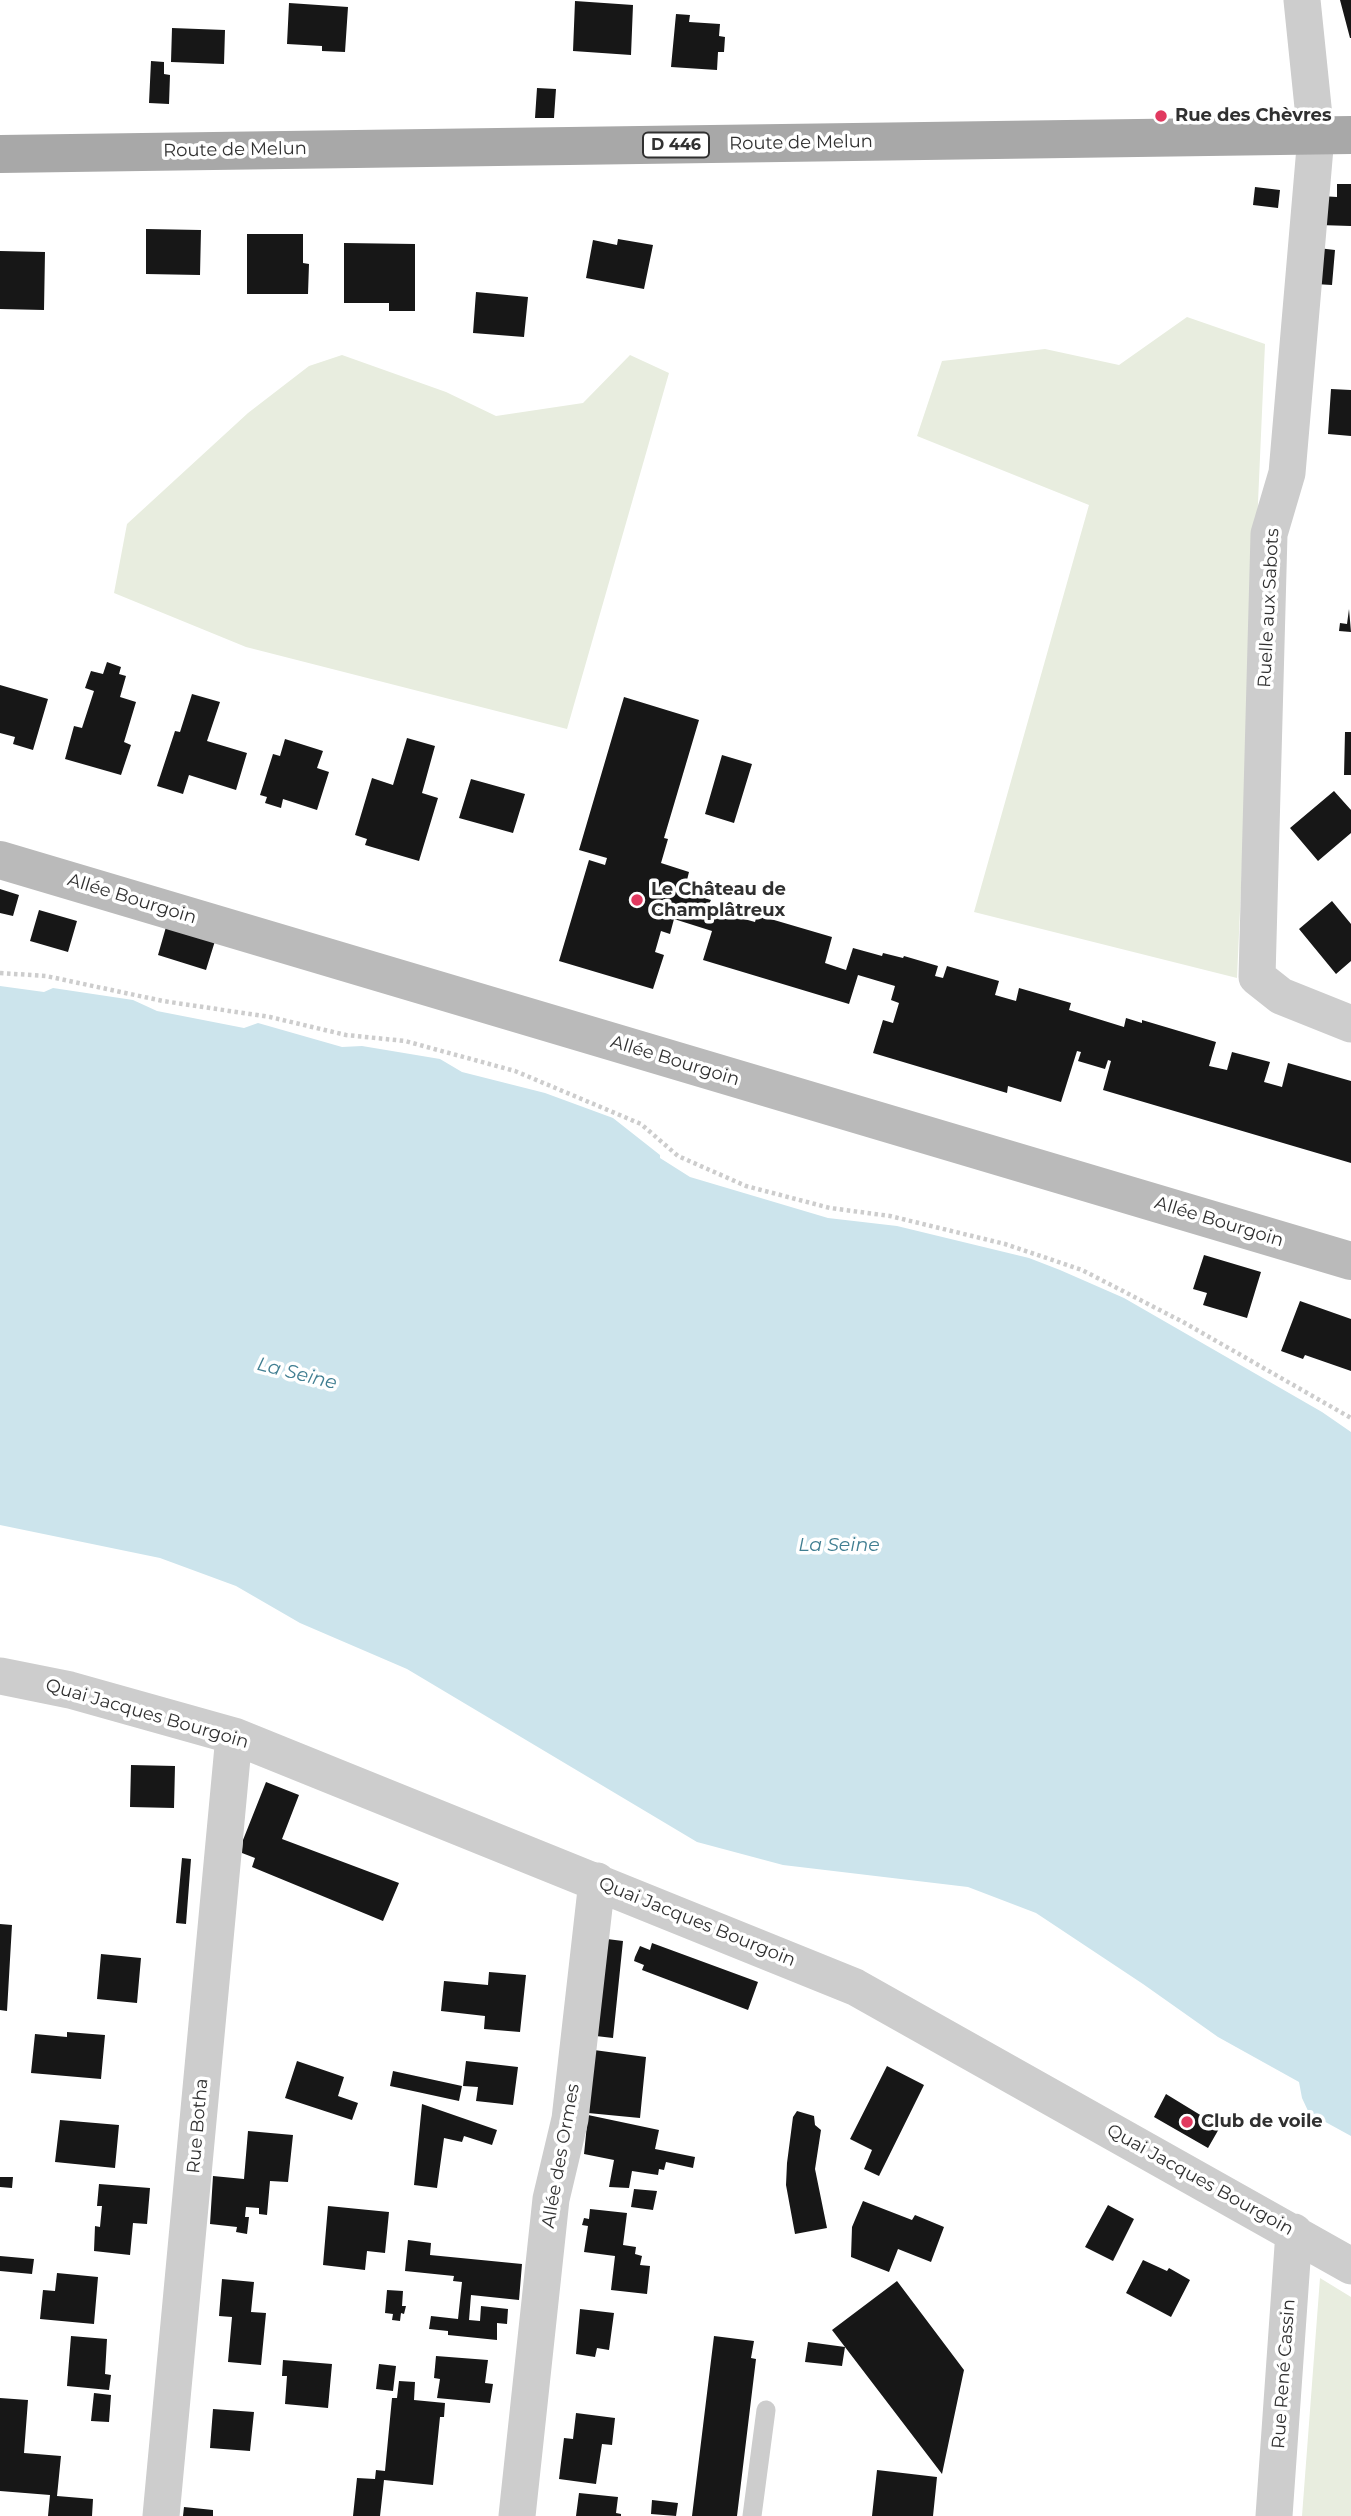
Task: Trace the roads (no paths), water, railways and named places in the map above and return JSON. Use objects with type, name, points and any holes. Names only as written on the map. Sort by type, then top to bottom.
[{"type":"main road","name":"Route de Melun","points":[[0,154],[1333,136]]},
{"type":"street","points":[[1302,0],[1333,136]]},
{"type":"street","name":"Ruelle aux Sabots","points":[[1333,136],[1287,473],[1269,534],[1257,976],[1281,996],[1351,1024]]},
{"type":"street","name":"Allée Bourgoin","points":[[0,860],[1351,1261]]},
{"type":"street","name":"Quai Jacques Bourgoin","points":[[0,1676],[70,1690],[234,1736],[855,1987],[1351,2266]]},
{"type":"street","name":"Rue Botha","points":[[162,2516],[234,1736]]},
{"type":"street","name":"Allée des Ormes","points":[[517,2516],[551,2199],[570,2119],[597,1881]]},
{"type":"street","name":"Rue René Cassin","points":[[1274,2516],[1294,2232]]},
{"type":"lane","points":[[752,2516],[766,2410]]},
{"type":"water","name":"La Seine","points":[[0,986],[44,992],[53,988],[133,1000],[157,1011],[244,1028],[258,1023],[342,1047],[362,1046],[440,1059],[462,1072],[545,1093],[613,1118],[660,1155],[660,1158],[690,1177],[828,1218],[897,1226],[1029,1258],[1060,1270],[1124,1298],[1322,1412],[1351,1432],[1351,2136],[1309,2113],[1299,2082],[1218,2037],[1036,1913],[968,1887],[783,1865],[697,1842],[407,1669],[300,1623],[236,1586],[160,1558],[0,1525]]},
{"type":"place","name":"Rue des Chèvres","points":[[1161,116]]},
{"type":"place","name":"Le Château de Champlâtreux","points":[[637,900]]},
{"type":"place","name":"Club de voile","points":[[1187,2122]]}]
